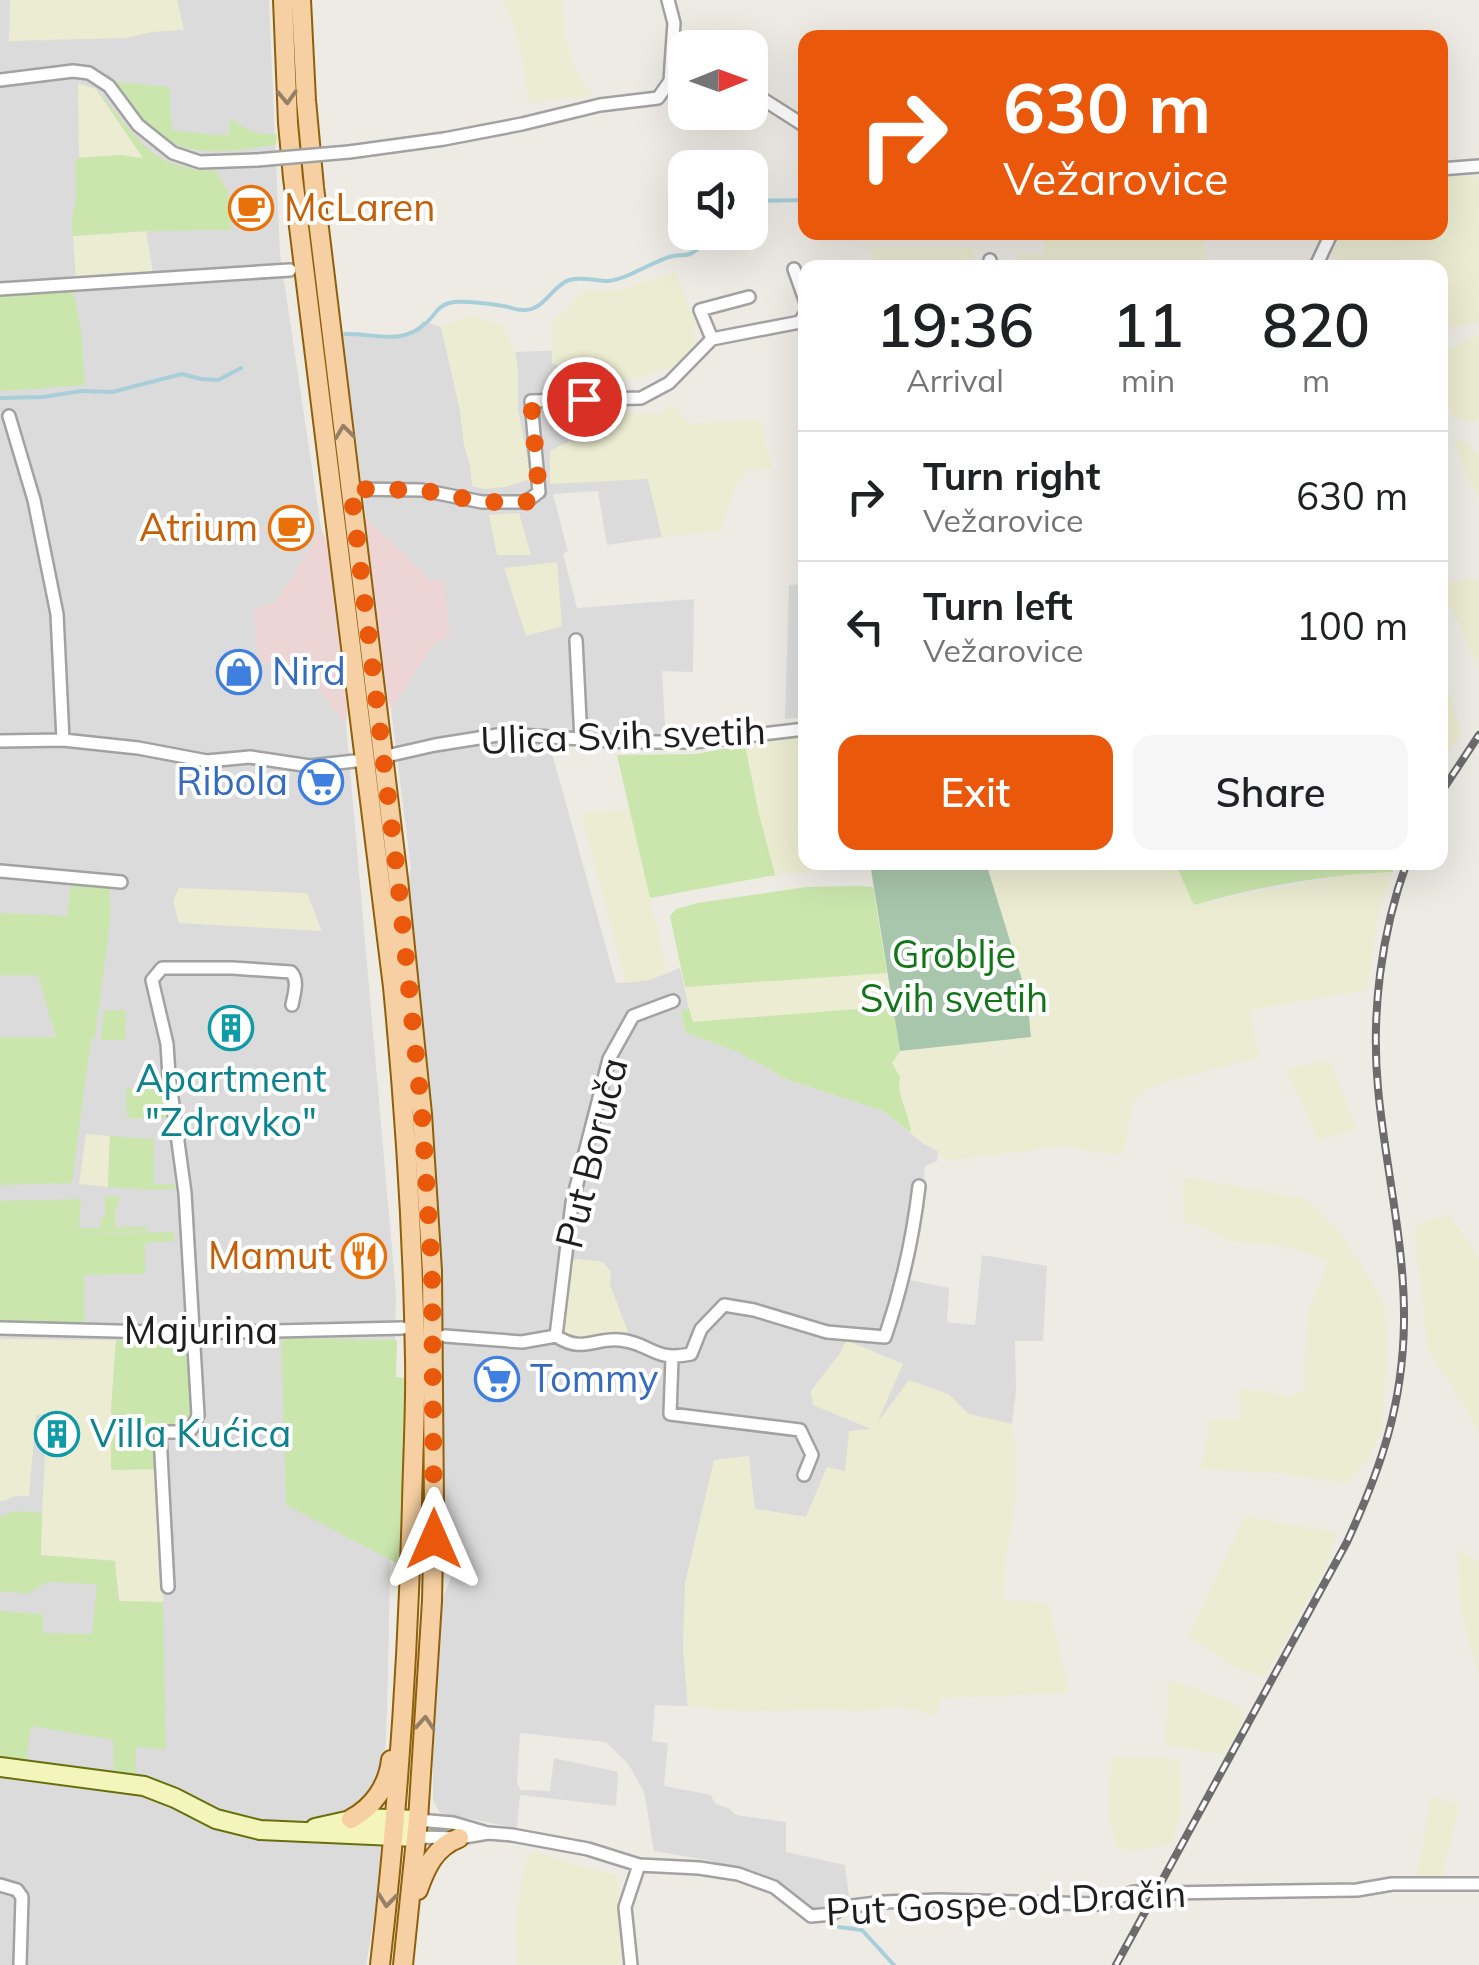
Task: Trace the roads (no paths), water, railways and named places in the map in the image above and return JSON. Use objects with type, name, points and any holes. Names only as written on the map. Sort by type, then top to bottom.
[{"type":"main road","points":[[283,0],[293,178],[373,759],[398,880],[422,1114],[432,1271],[433,1582],[418,1829],[402,1965]]},
{"type":"main road","points":[[301,0],[314,187],[351,489],[400,1050],[413,1275],[416,1364],[410,1586],[403,1722],[380,1965]]},
{"type":"main road","points":[[350,1819],[373,1802],[386,1780],[394,1742],[403,1722]]},
{"type":"main road","points":[[409,1908],[435,1854],[460,1838]]},
{"type":"street","points":[[668,0],[675,30]]},
{"type":"street","points":[[0,80],[73,71],[90,73],[108,86],[138,125],[173,153],[200,162],[348,152],[444,139],[600,105],[658,98],[668,84]]},
{"type":"street","points":[[768,102],[798,122]]},
{"type":"street","points":[[1448,168],[1479,166]]},
{"type":"street","points":[[794,269],[798,280]]},
{"type":"street","points":[[0,289],[290,270]]},
{"type":"street","points":[[712,339],[700,310],[749,297]]},
{"type":"street","points":[[351,489],[422,490],[482,502],[526,502],[539,492],[531,401],[641,398],[669,383],[712,339],[798,322]]},
{"type":"street","points":[[8,416],[34,500],[58,614],[63,740]]},
{"type":"street","points":[[576,640],[580,740]]},
{"type":"street","name":"Ulica Svih svetih","points":[[0,740],[63,740],[207,761],[250,757],[310,766],[373,759],[504,734],[695,742],[798,730]]},
{"type":"street","points":[[0,871],[121,882]]},
{"type":"street","points":[[168,1587],[160,1435],[188,1432],[198,1415],[186,1192],[168,1044],[152,980],[162,968],[291,972],[296,981],[292,1004]]},
{"type":"street","name":"Put Boruča","points":[[556,1336],[572,1203],[609,1059],[633,1016],[673,1001]]},
{"type":"street","points":[[445,1336],[522,1342],[556,1336],[580,1345],[617,1339],[672,1358],[691,1354],[701,1329],[724,1305],[827,1332],[885,1337],[912,1240],[919,1186]]},
{"type":"street","name":"Majurina","points":[[0,1328],[193,1332],[403,1328]]},
{"type":"street","points":[[672,1358],[670,1414],[800,1430],[812,1455],[804,1476]]},
{"type":"street","points":[[0,1767],[144,1786],[216,1819],[260,1830],[336,1834],[394,1827]]},
{"type":"street","points":[[304,1831],[350,1819],[418,1829]]},
{"type":"street","name":"Put Gospe od Dračin","points":[[418,1829],[453,1823],[488,1833],[588,1848],[639,1864],[738,1874],[774,1887],[811,1916],[885,1902],[1098,1904],[1145,1891],[1166,1894],[1479,1884]]},
{"type":"street","name":"Put Gospe od Dračin","points":[[418,1829],[460,1838],[488,1833]]},
{"type":"street","points":[[631,1965],[625,1907],[639,1864]]},
{"type":"street","points":[[0,1885],[16,1890],[22,1897],[20,1965]]},
{"type":"waterway","points":[[768,201],[798,200]]},
{"type":"waterway","points":[[345,334],[407,334],[426,323],[441,307],[454,302],[532,309],[569,280],[616,280],[665,258],[695,250]]},
{"type":"waterway","points":[[0,398],[112,392],[182,374],[218,380],[241,368]]},
{"type":"waterway","points":[[839,1927],[862,1930],[894,1965]]},
{"type":"railway","points":[[1448,782],[1479,735]]},
{"type":"railway","points":[[1116,1965],[1347,1542],[1388,1435],[1399,1381],[1404,1322],[1398,1234],[1378,1088],[1376,1031],[1385,945],[1404,870]]},
{"type":"place","name":"McLaren","points":[[251,208]]},
{"type":"place","name":"Atrium","points":[[291,528]]},
{"type":"place","name":"Nird","points":[[239,672]]},
{"type":"place","name":"Ribola","points":[[321,782]]},
{"type":"place","name":"Apartment \"Zdravko\"","points":[[231,1028]]},
{"type":"place","name":"Mamut","points":[[364,1256]]},
{"type":"place","name":"Tommy","points":[[497,1379]]},
{"type":"place","name":"Villa Kućica","points":[[57,1434]]},
{"type":"park label","name":"Groblje Svih svetih","points":[[954,977]]}]
